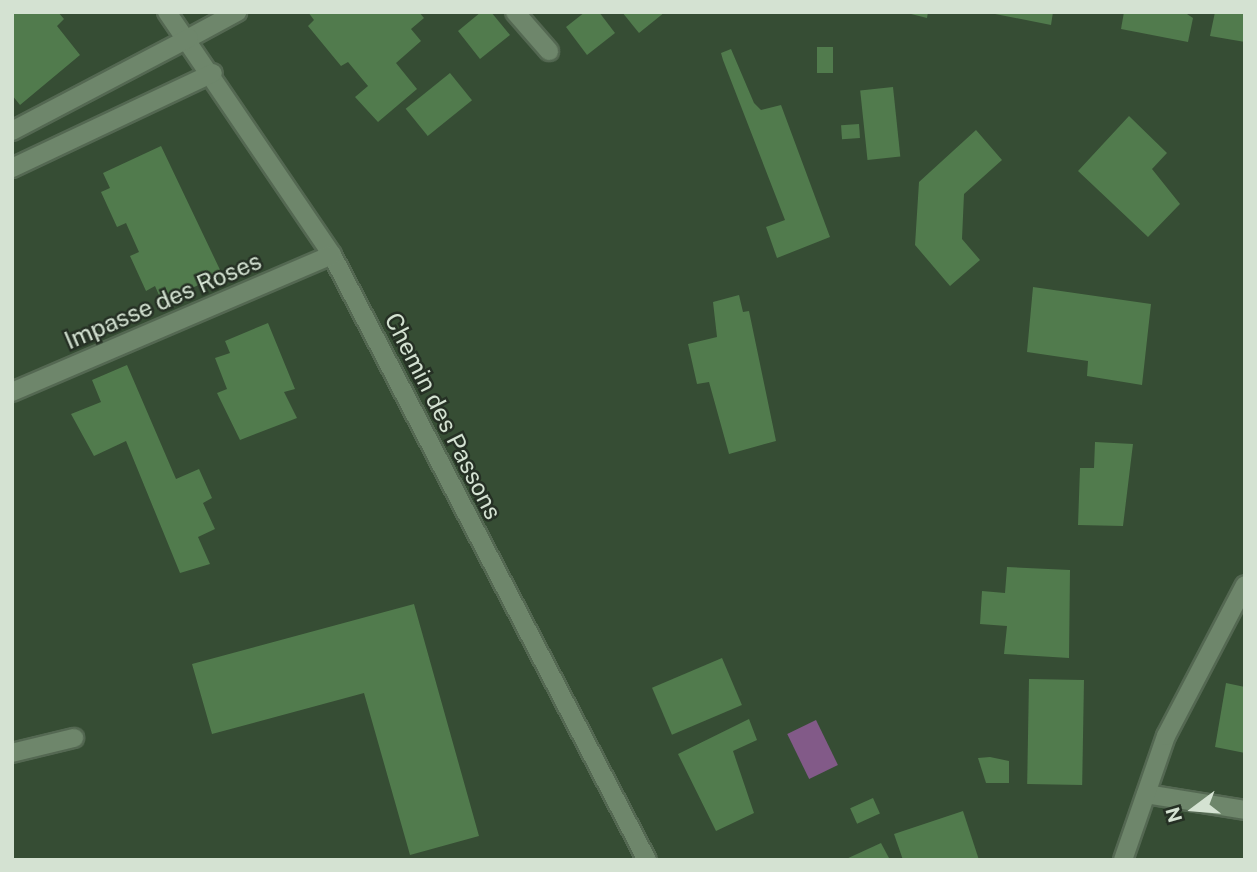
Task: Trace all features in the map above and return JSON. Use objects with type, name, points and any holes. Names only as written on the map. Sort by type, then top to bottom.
[{"type":"street","name":"Chemin des Passons","points":[[167,12],[213,73],[332,256],[647,860]]},
{"type":"street","points":[[12,131],[237,12]]},
{"type":"street","points":[[515,12],[549,51]]},
{"type":"street","points":[[12,168],[213,73]]},
{"type":"street","name":"Impasse des Roses","points":[[12,392],[332,256]]},
{"type":"street","points":[[1123,860],[1166,736],[1245,585]]},
{"type":"street","points":[[12,753],[74,738]]},
{"type":"street","points":[[1146,794],[1245,810]]},
{"type":"shaded area","points":[[816,720],[838,765],[809,779],[787,734]]},
{"type":"building","points":[[12,12],[58,12],[64,19],[57,26],[80,55],[20,105],[12,95]]},
{"type":"building","points":[[308,12],[419,12],[424,18],[411,29],[421,41],[396,63],[417,89],[378,122],[355,97],[368,86],[348,62],[341,66],[308,26],[314,20]]},
{"type":"building","points":[[481,12],[491,12],[510,35],[480,59],[458,31]]},
{"type":"building","points":[[585,12],[599,12],[615,33],[587,55],[566,27]]},
{"type":"building","points":[[622,12],[665,12],[639,33]]},
{"type":"building","points":[[903,12],[928,12],[927,18]]},
{"type":"building","points":[[985,12],[1053,12],[1051,25]]},
{"type":"building","points":[[1124,12],[1184,12],[1193,18],[1188,42],[1121,29]]},
{"type":"building","points":[[1215,12],[1245,12],[1245,42],[1210,36]]},
{"type":"building","points":[[817,47],[833,47],[833,73],[817,73]]},
{"type":"building","points":[[731,49],[754,103],[761,110],[781,105],[830,237],[777,258],[766,227],[785,220],[723,60],[721,53]]},
{"type":"building","points":[[450,73],[472,100],[428,136],[406,109]]},
{"type":"building","points":[[893,87],[900,157],[867,160],[860,90]]},
{"type":"building","points":[[1129,116],[1167,153],[1152,169],[1180,204],[1148,237],[1078,171]]},
{"type":"building","points":[[859,124],[860,138],[842,139],[841,125]]},
{"type":"building","points":[[976,130],[1002,160],[964,194],[962,239],[980,260],[950,286],[915,245],[919,182]]},
{"type":"building","points":[[161,146],[222,274],[162,302],[155,286],[146,291],[130,256],[139,252],[126,223],[117,227],[101,192],[110,188],[103,173]]},
{"type":"building","points":[[1033,287],[1151,304],[1142,385],[1087,376],[1088,361],[1027,352]]},
{"type":"building","points":[[739,295],[743,312],[749,311],[776,441],[729,454],[709,382],[697,384],[688,344],[717,337],[713,302]]},
{"type":"building","points":[[268,323],[295,389],[284,392],[297,418],[240,440],[217,393],[227,389],[215,358],[230,353],[225,341]]},
{"type":"building","points":[[127,365],[176,479],[199,469],[212,498],[203,503],[215,529],[198,537],[210,564],[180,573],[126,441],[94,456],[71,414],[101,402],[92,380]]},
{"type":"building","points":[[1095,442],[1133,444],[1123,526],[1078,525],[1080,468],[1094,468]]},
{"type":"building","points":[[1007,567],[1070,570],[1069,658],[1004,654],[1007,626],[980,624],[982,591],[1005,593]]},
{"type":"building","points":[[414,604],[479,836],[410,855],[364,693],[212,734],[192,664]]},
{"type":"building","points":[[722,658],[742,705],[672,735],[652,688]]},
{"type":"building","points":[[1029,679],[1084,680],[1082,785],[1027,784]]},
{"type":"building","points":[[1226,683],[1245,687],[1245,753],[1215,747]]},
{"type":"building","points":[[749,719],[757,740],[733,751],[754,813],[716,831],[678,754]]},
{"type":"building","points":[[990,757],[1009,761],[1009,783],[986,783],[978,758]]},
{"type":"building","points":[[873,798],[880,814],[857,824],[850,808]]},
{"type":"building","points":[[963,811],[979,860],[903,860],[894,834]]},
{"type":"building","points":[[881,843],[890,860],[844,860]]}]
